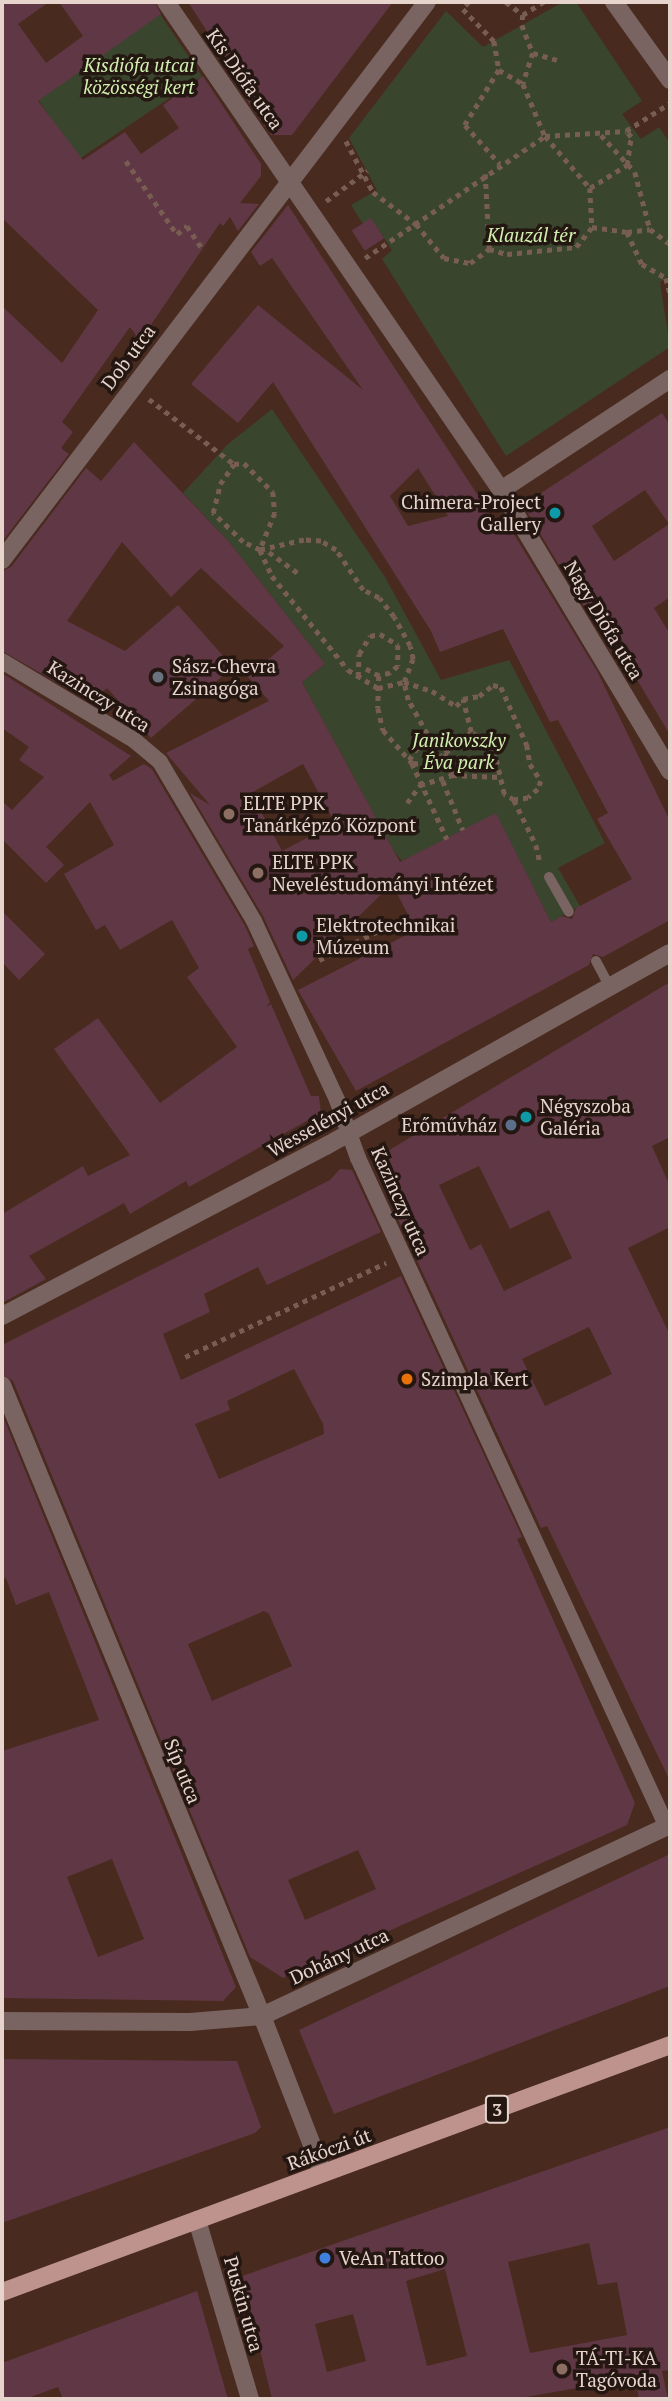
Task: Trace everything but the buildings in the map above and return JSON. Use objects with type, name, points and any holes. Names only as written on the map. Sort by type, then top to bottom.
[{"type":"main road","name":"Rákóczi út","points":[[2,2292],[670,2045]]},
{"type":"street","name":"Kis Diófa utca","points":[[166,2],[290,181]]},
{"type":"street","points":[[427,2],[290,181],[501,490],[669,384]]},
{"type":"street","points":[[614,2],[670,80]]},
{"type":"street","name":"Dob utca","points":[[2,560],[290,181]]},
{"type":"street","name":"Nagy Diófa utca","points":[[501,490],[670,771]]},
{"type":"street","name":"Kazinczy utca","points":[[2,661],[134,740],[160,762],[254,921],[402,1255],[669,1829]]},
{"type":"street","name":"Wesselényi utca","points":[[2,1316],[349,1133],[670,953]]},
{"type":"street","name":"Síp utca","points":[[2,1385],[262,2016],[323,2173]]},
{"type":"street","name":"Dohány utca","points":[[2,2021],[190,2022],[262,2016],[669,1829]]},
{"type":"street","name":"Puskin utca","points":[[197,2220],[250,2399]]},
{"type":"lane","points":[[546,874],[569,912]]},
{"type":"lane","points":[[596,961],[610,986]]},
{"type":"path","points":[[468,2],[463,9],[494,41],[499,70],[465,125],[500,164]]},
{"type":"path","points":[[506,2],[523,15]]},
{"type":"path","points":[[523,15],[544,2]]},
{"type":"path","points":[[523,15],[522,25],[533,53],[523,84]]},
{"type":"path","points":[[533,53],[557,60]]},
{"type":"path","points":[[335,121],[366,173],[373,192],[416,224],[444,258],[470,263],[489,249],[517,254],[576,247],[592,226],[590,188],[545,136],[523,84],[499,70]]},
{"type":"path","points":[[382,247],[485,174],[545,136],[601,135],[626,131],[670,103]]},
{"type":"path","points":[[626,131],[631,137],[627,165]]},
{"type":"path","points":[[601,135],[635,172],[650,229],[670,244]]},
{"type":"path","points":[[126,161],[177,234],[187,226],[204,251]]},
{"type":"path","points":[[590,188],[627,165]]},
{"type":"path","points":[[333,196],[366,173]]},
{"type":"path","points":[[485,174],[489,249]]},
{"type":"path","points":[[592,226],[627,232],[650,229]]},
{"type":"path","points":[[627,232],[642,264],[666,278],[670,293]]},
{"type":"path","points":[[156,405],[234,464],[247,466],[277,503],[260,550],[272,576],[358,677],[378,688],[404,682],[432,691],[456,706],[463,699],[479,696],[493,685],[501,687],[527,745],[530,764],[541,781],[528,798],[514,800]]},
{"type":"path","points":[[234,464],[220,484],[213,513],[243,542],[260,550],[268,551],[304,540],[321,541],[336,550],[363,590],[379,598],[400,627],[413,659],[404,682],[412,710],[434,740],[452,747]]},
{"type":"path","points":[[268,551],[298,573]]},
{"type":"path","points":[[391,637],[400,627]]},
{"type":"path","points":[[358,677],[362,667],[362,643],[380,634],[391,637],[398,645],[400,658],[390,673],[379,676],[362,667]]},
{"type":"path","points":[[400,658],[413,659]]},
{"type":"path","points":[[379,676],[383,730],[411,762],[447,839]]},
{"type":"path","points":[[463,699],[471,732],[485,742],[504,794],[514,800],[546,874]]},
{"type":"path","points":[[411,762],[432,765],[471,732]]},
{"type":"path","points":[[411,762],[416,749],[434,740]]},
{"type":"path","points":[[445,753],[452,775]]},
{"type":"path","points":[[407,803],[421,785],[443,781],[452,775],[500,777]]},
{"type":"path","points":[[443,781],[463,830]]},
{"type":"path","points":[[319,960],[409,916]]},
{"type":"path","points":[[185,1357],[402,1255]]},
{"type":"green space","name":"Klauzál tér","points":[[563,2],[576,2],[642,101],[622,114],[641,139],[659,127],[670,143],[670,275],[660,282],[670,347],[506,456],[382,259],[392,250],[371,219],[363,224],[351,205],[377,190],[349,138],[446,11],[483,47]]},
{"type":"green space","name":"Kisdiófa utcai közösségi kert","points":[[160,14],[202,76],[78,159],[36,97]]},
{"type":"green space","name":"Janikovszky Éva park","points":[[272,409],[385,577],[441,680],[509,660],[605,843],[558,868],[580,906],[551,922],[496,814],[402,861],[394,851],[302,682],[325,664],[229,542],[183,493],[227,445]]},
{"type":"place","name":"Chimera-Project Gallery","points":[[555,513]]},
{"type":"place","name":"Sász-Chevra Zsinagóga","points":[[158,677]]},
{"type":"place","name":"ELTE PPK Tanárképző Központ","points":[[229,814]]},
{"type":"place","name":"ELTE PPK Neveléstudományi Intézet","points":[[258,873]]},
{"type":"place","name":"Elektrotechnikai Múzeum","points":[[302,936]]},
{"type":"place","name":"Négyszoba Galéria","points":[[526,1117]]},
{"type":"place","name":"Erőművház","points":[[511,1125]]},
{"type":"place","name":"Szimpla Kert","points":[[407,1379]]},
{"type":"place","name":"VeAn Tattoo","points":[[325,2258]]},
{"type":"place","name":"TÁ-TI-KA Tagóvoda","points":[[562,2369]]}]
